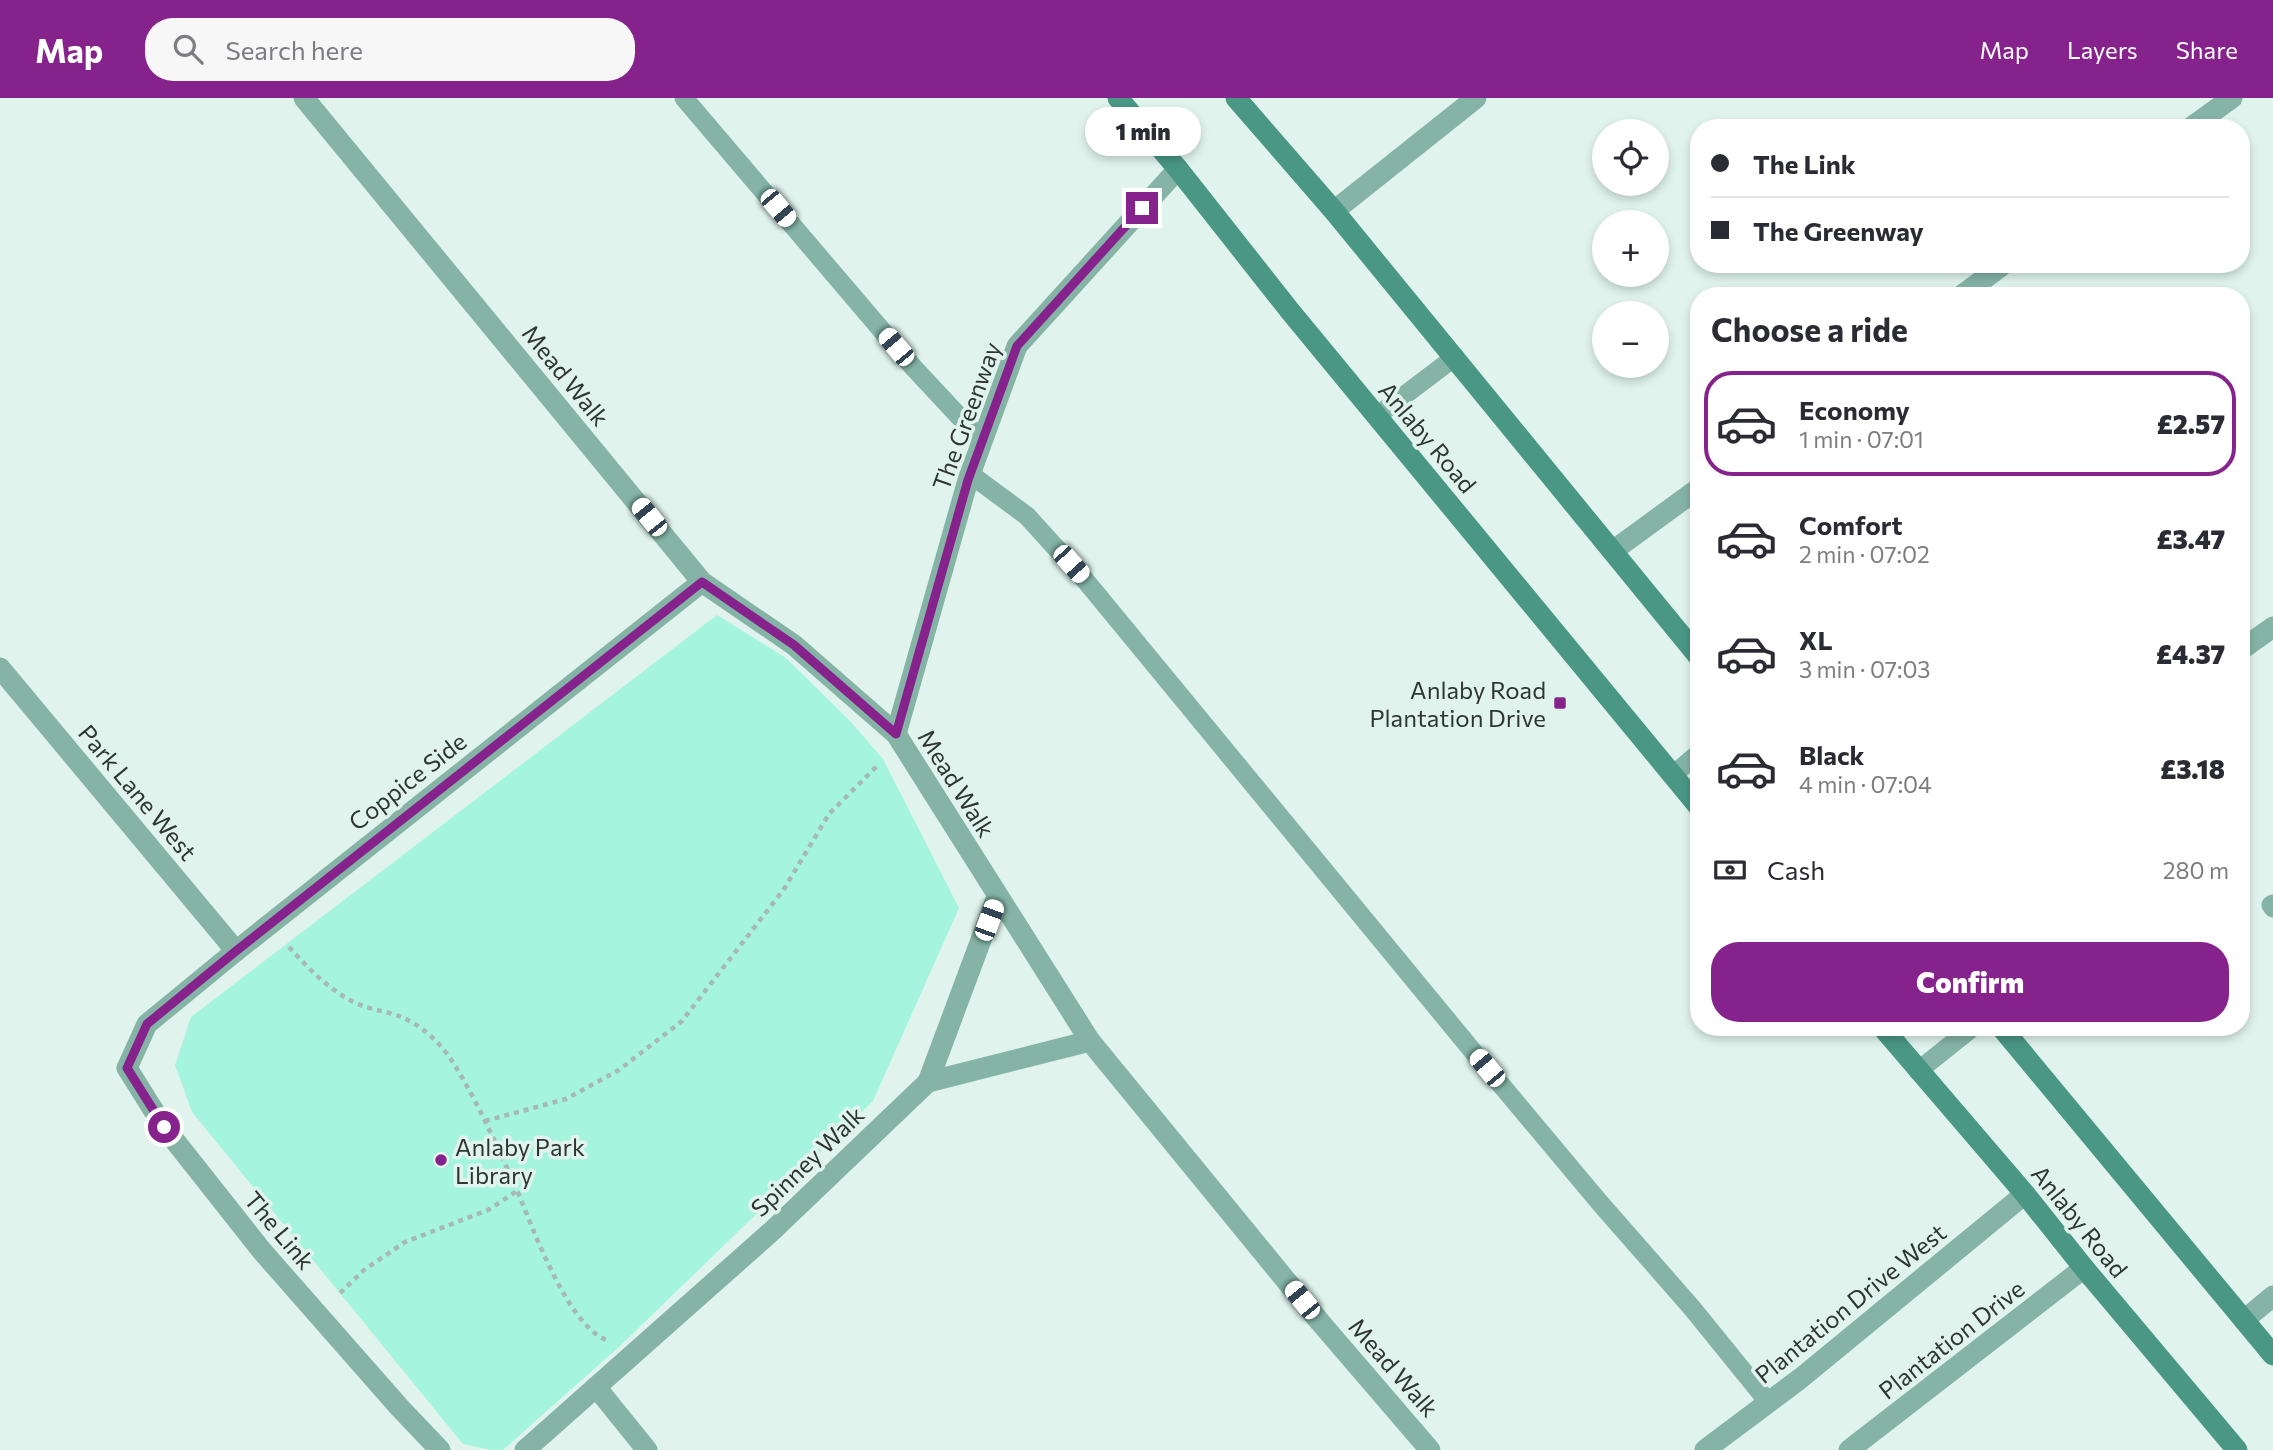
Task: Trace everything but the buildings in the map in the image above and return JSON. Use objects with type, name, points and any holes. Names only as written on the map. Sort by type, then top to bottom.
[{"type":"main road","name":"Anlaby Road","points":[[1118,98],[1690,796]]},
{"type":"main road","points":[[1236,98],[1334,211],[1690,646]]},
{"type":"main road","name":"Anlaby Road","points":[[1889,1036],[2025,1194],[2237,1450]]},
{"type":"main road","points":[[2008,1036],[2273,1354]]},
{"type":"street","name":"Mead Walk","points":[[304,98],[702,582],[794,645],[896,734],[1090,1041],[1320,1322],[1430,1450]]},
{"type":"street","points":[[1334,211],[1476,98]]},
{"type":"street","points":[[2203,119],[2232,98]]},
{"type":"street","name":"The Greenway","points":[[896,734],[970,474],[1017,346],[1178,169]]},
{"type":"street","points":[[1973,287],[1992,273]]},
{"type":"street","points":[[1614,550],[1690,495]]},
{"type":"street","name":"Coppice Side","points":[[147,1024],[702,582]]},
{"type":"street","points":[[2250,643],[2273,627]]},
{"type":"street","name":"Park Lane West","points":[[0,668],[236,951]]},
{"type":"street","points":[[928,1082],[997,897]]},
{"type":"street","name":"The Link","points":[[147,1024],[127,1068],[164,1127],[262,1251],[440,1450]]},
{"type":"street","name":"Spinney Walk","points":[[596,1387],[772,1231],[928,1082],[1090,1041]]},
{"type":"street","name":"Plantation Drive West","points":[[1705,1450],[1769,1403],[2025,1194]]},
{"type":"street","name":"Plantation Drive","points":[[1849,1450],[2084,1268]]},
{"type":"street","points":[[2244,1320],[2273,1296]]},
{"type":"street","points":[[525,1450],[596,1387],[647,1450]]},
{"type":"lane","points":[[684,98],[913,367],[982,442]]},
{"type":"lane","points":[[1377,416],[1455,357]]},
{"type":"lane","points":[[970,474],[1027,516],[1085,580],[1462,1038],[1692,1308],[1769,1403]]},
{"type":"lane","points":[[1673,775],[1690,761]]},
{"type":"lane","points":[[1918,1071],[1962,1036]]},
{"type":"path","points":[[485,1122],[566,1098],[619,1070],[682,1021],[784,889],[829,814],[883,759]]},
{"type":"path","points":[[286,945],[316,977],[358,1005],[400,1016],[434,1037],[456,1067],[485,1122],[535,1237],[570,1304],[597,1337],[609,1341]]},
{"type":"path","points":[[340,1293],[364,1270],[405,1242],[488,1210],[517,1191]]},
{"type":"green space","points":[[717,615],[786,658],[851,722],[883,759],[959,908],[873,1101],[621,1345],[503,1450],[463,1444],[192,1112],[175,1065],[191,1017]]},
{"type":"place","name":"Anlaby Road Plantation Drive","points":[[1560,703]]},
{"type":"place","name":"Anlaby Park Library","points":[[441,1160]]},
{"type":"route","points":[[164,1127],[127,1068],[147,1024],[702,582],[794,645],[896,734],[968,480],[1017,346],[1142,208]]}]
